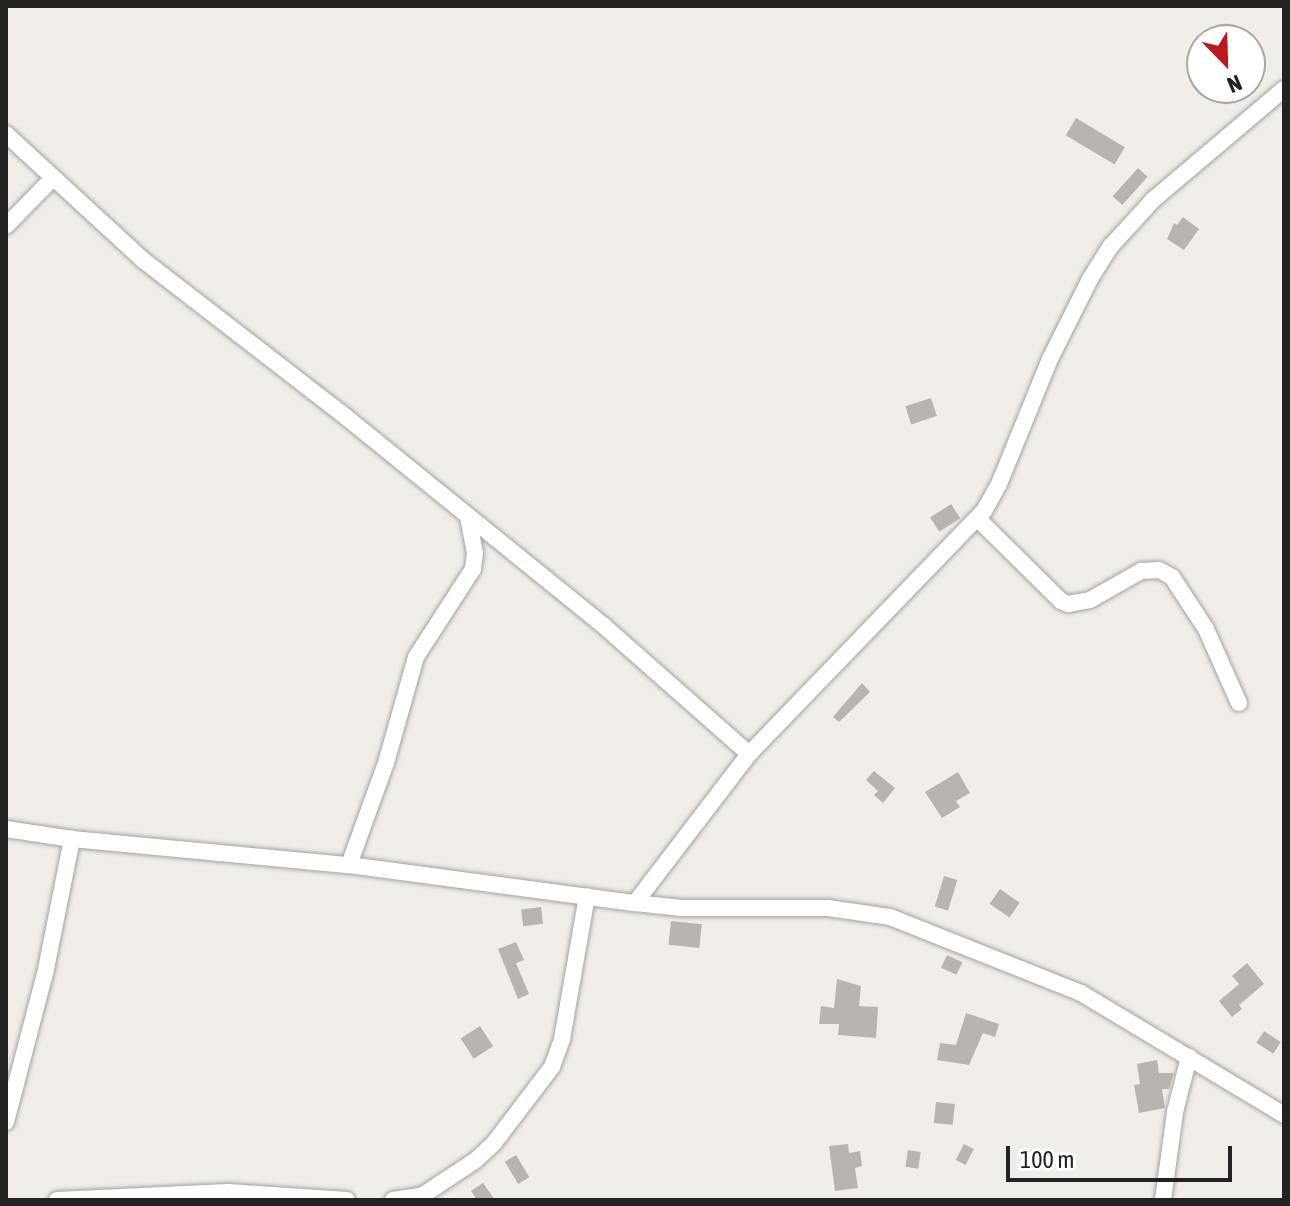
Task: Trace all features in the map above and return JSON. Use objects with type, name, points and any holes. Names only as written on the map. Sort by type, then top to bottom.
[{"type":"street","points":[[635,903],[749,754],[978,519],[999,484],[1032,400],[1070,319],[1111,246],[1153,200],[1284,89]]},
{"type":"street","points":[[6,134],[143,260],[346,417],[604,626],[749,754]]},
{"type":"street","points":[[6,226],[53,178]]},
{"type":"street","points":[[349,865],[386,763],[416,657],[473,569],[475,553],[468,517]]},
{"type":"street","points":[[978,519],[1061,601],[1068,604],[1090,600],[1141,571],[1159,570],[1172,577],[1206,629],[1239,703]]},
{"type":"street","points":[[6,829],[72,839],[349,865],[682,908],[828,908],[890,917],[1081,993],[1284,1115]]},
{"type":"street","points":[[6,1122],[46,969],[72,839]]},
{"type":"street","points":[[393,1200],[423,1195],[476,1160],[494,1143],[552,1067],[562,1039],[587,896]]},
{"type":"street","points":[[1163,1200],[1175,1112],[1189,1057]]},
{"type":"street","points":[[57,1200],[228,1192],[347,1200]]},
{"type":"building","points":[[1076,118],[1125,147],[1115,165],[1066,135]]},
{"type":"building","points":[[1138,168],[1148,177],[1122,205],[1113,196]]},
{"type":"building","points":[[1183,217],[1199,229],[1184,250],[1167,239],[1174,223],[1177,225]]},
{"type":"building","points":[[931,398],[937,416],[911,424],[905,406]]},
{"type":"building","points":[[951,504],[960,518],[939,532],[930,518]]},
{"type":"building","points":[[862,683],[870,692],[839,722],[833,717]]},
{"type":"building","points":[[874,771],[895,788],[883,803],[874,795],[878,791],[866,780]]},
{"type":"building","points":[[958,772],[970,793],[956,801],[960,807],[942,818],[925,792]]},
{"type":"building","points":[[944,876],[957,880],[948,911],[935,907]]},
{"type":"building","points":[[1000,889],[1020,903],[1009,918],[990,904]]},
{"type":"building","points":[[541,907],[543,924],[523,926],[521,909]]},
{"type":"building","points":[[671,921],[702,924],[699,948],[668,945]]},
{"type":"building","points":[[516,942],[524,960],[516,963],[529,994],[518,999],[498,949]]},
{"type":"building","points":[[947,955],[962,962],[956,975],[941,968]]},
{"type":"building","points":[[1247,963],[1264,984],[1239,1005],[1242,1009],[1232,1017],[1219,1001],[1239,984],[1232,976]]},
{"type":"building","points":[[837,979],[861,986],[859,1006],[878,1007],[876,1038],[838,1035],[839,1024],[819,1024],[821,1006],[834,1008]]},
{"type":"building","points":[[966,1013],[999,1024],[995,1037],[983,1033],[969,1065],[937,1060],[940,1043],[956,1045]]},
{"type":"building","points":[[480,1026],[493,1046],[474,1059],[461,1039]]},
{"type":"building","points":[[1264,1031],[1281,1042],[1273,1054],[1256,1043]]},
{"type":"building","points":[[1157,1060],[1159,1073],[1174,1073],[1169,1089],[1162,1089],[1165,1108],[1139,1113],[1134,1085],[1140,1084],[1137,1064]]},
{"type":"building","points":[[936,1102],[955,1104],[953,1125],[934,1123]]},
{"type":"building","points":[[848,1144],[849,1153],[860,1151],[862,1166],[855,1168],[858,1188],[835,1191],[829,1146]]},
{"type":"building","points":[[964,1144],[974,1149],[966,1165],[956,1160]]},
{"type":"building","points":[[908,1150],[921,1152],[918,1169],[905,1167]]},
{"type":"building","points":[[516,1155],[529,1177],[518,1184],[505,1162]]},
{"type":"building","points":[[483,1183],[495,1200],[477,1200],[471,1191]]}]
